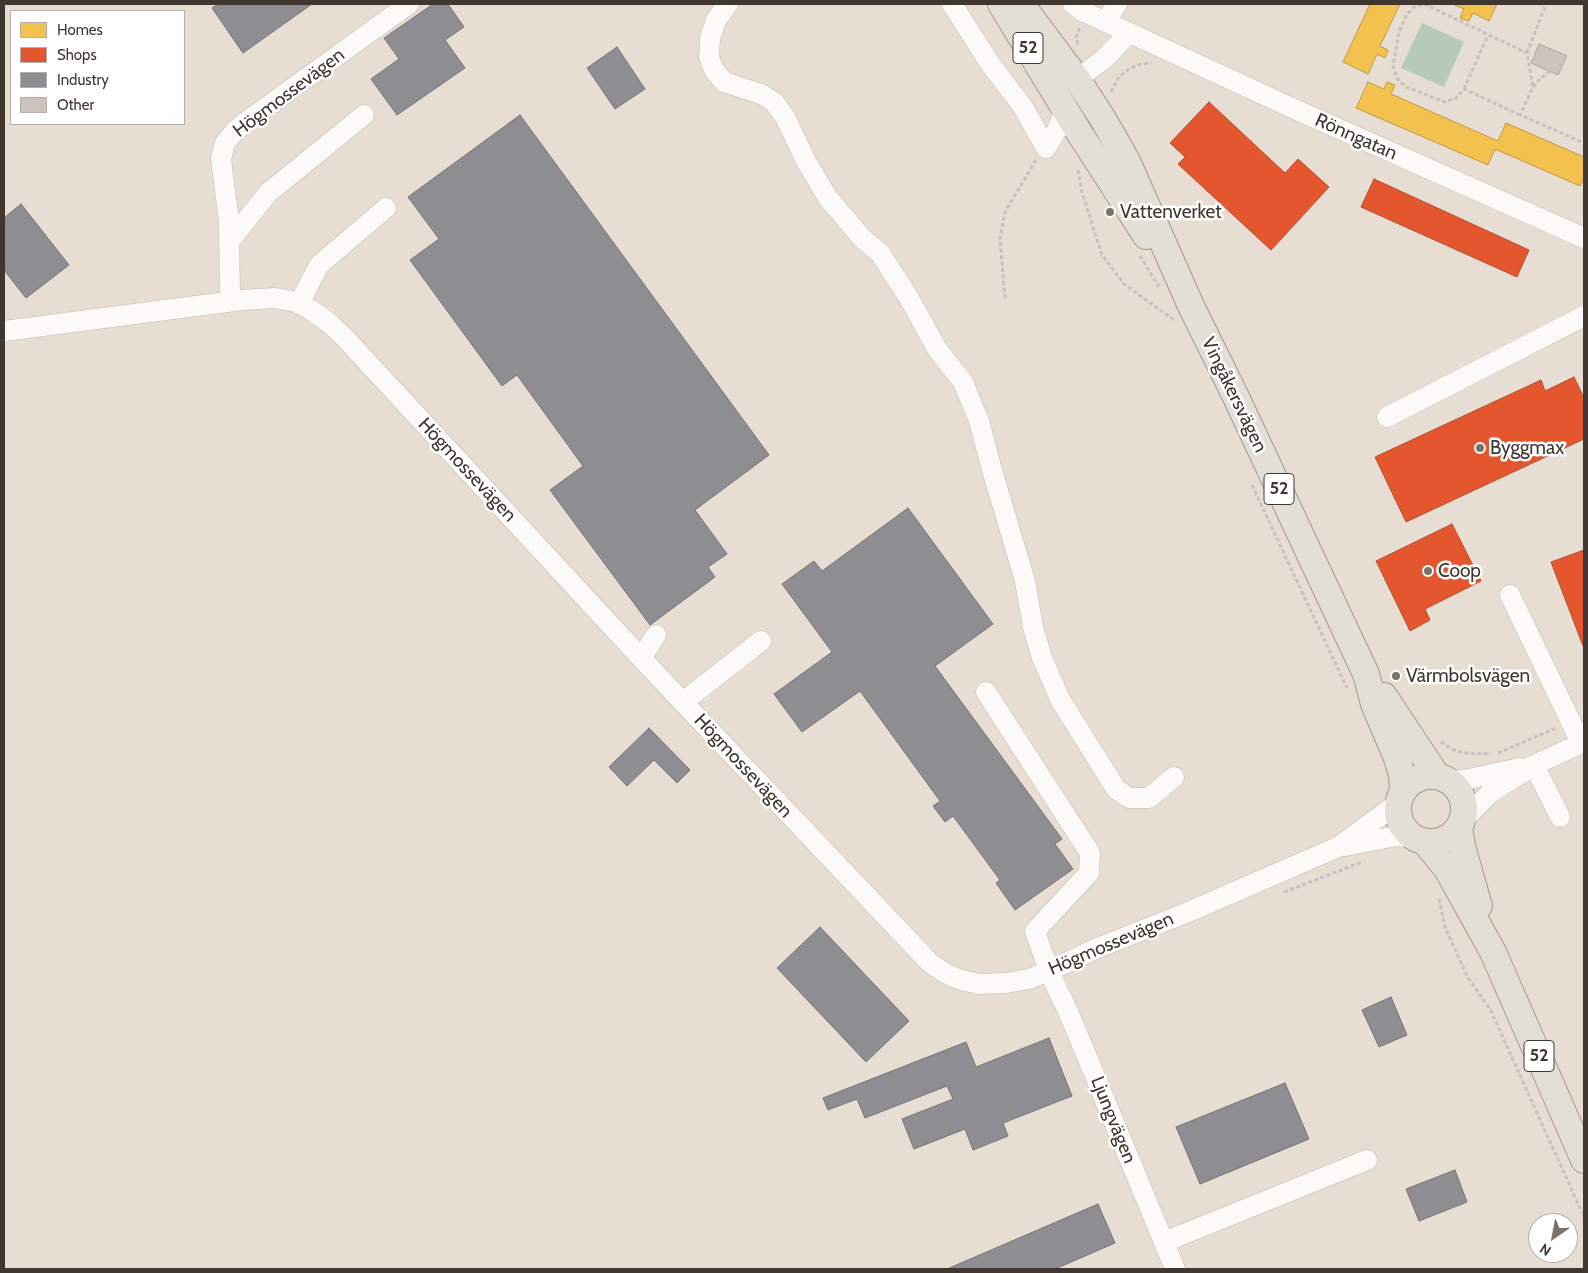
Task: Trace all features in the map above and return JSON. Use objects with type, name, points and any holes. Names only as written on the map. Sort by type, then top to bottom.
[{"type":"main road","name":"Vingåkersvägen","points":[[1000,4],[1055,92],[1185,315],[1235,395],[1357,681],[1374,704],[1397,758],[1402,775],[1401,797],[1398,810],[1401,823],[1408,833],[1419,839],[1446,869],[1493,952],[1584,1160]]},
{"type":"main road","name":"Vingåkersvägen","points":[[1021,4],[1078,79],[1104,119],[1126,161],[1185,315]]},
{"type":"main road","points":[[1055,92],[1078,79]]},
{"type":"main road","name":"Vingåkersvägen","points":[[1357,681],[1390,703],[1417,748],[1443,779],[1458,790],[1464,808],[1461,824],[1465,859],[1493,952]]},
{"type":"main road","points":[[1401,797],[1412,782],[1418,778],[1426,776],[1443,779]]},
{"type":"main road","points":[[1419,839],[1436,842],[1444,840],[1455,832],[1461,824]]},
{"type":"street","name":"Högmossevägen","points":[[230,301],[229,222],[221,159],[222,151],[229,137],[247,121],[409,4]]},
{"type":"street","points":[[728,4],[716,20],[710,38],[709,57],[714,70],[724,82],[760,94],[774,102],[785,117],[806,161],[828,198],[862,238],[880,253],[905,291],[937,349],[962,382],[979,421],[1025,581],[1033,627],[1042,658],[1061,701],[1111,782],[1122,794],[1129,798],[1149,798],[1174,777]]},
{"type":"street","points":[[952,4],[991,65],[1023,107],[1046,148],[1063,116],[1055,92]]},
{"type":"street","points":[[1073,4],[1082,11],[1105,22],[1118,4]]},
{"type":"street","name":"Rönngatan","points":[[1105,22],[1584,238]]},
{"type":"street","points":[[1078,79],[1102,60],[1129,33]]},
{"type":"street","points":[[229,242],[268,193],[364,115]]},
{"type":"street","points":[[299,304],[319,264],[386,208]]},
{"type":"street","name":"Högmossevägen","points":[[4,331],[230,301],[275,298],[299,304],[311,310],[328,322],[345,338],[641,658],[930,963],[958,979],[978,984],[1006,983],[1029,979],[1095,949],[1186,913],[1338,847],[1372,824],[1401,797]]},
{"type":"street","points":[[1387,417],[1584,316]]},
{"type":"street","points":[[1461,824],[1490,793],[1534,765],[1583,742],[1571,722],[1510,595]]},
{"type":"street","points":[[641,658],[656,635]]},
{"type":"street","points":[[683,702],[761,641]]},
{"type":"street","name":"Ljungvägen","points":[[986,692],[1090,853],[1089,873],[1035,931],[1049,970],[1176,1269]]},
{"type":"street","points":[[1443,779],[1464,780],[1534,765]]},
{"type":"street","points":[[1534,765],[1560,817]]},
{"type":"street","name":"Högmossevägen","points":[[1338,847],[1396,836],[1419,839]]},
{"type":"street","points":[[1164,1242],[1368,1160]]},
{"type":"path","points":[[1488,35],[1464,89],[1456,98],[1445,102],[1406,87],[1397,78],[1393,66],[1399,32],[1406,16],[1414,7],[1424,4],[1527,53]]},
{"type":"path","points":[[1533,87],[1527,53],[1546,4]]},
{"type":"path","points":[[1520,115],[1533,87],[1550,71]]},
{"type":"path","points":[[1464,89],[1584,143]]},
{"type":"path","points":[[1006,298],[1000,238],[1006,212],[1030,169],[1046,148]]},
{"type":"path","points":[[1077,167],[1082,192],[1102,255],[1124,284],[1185,315]]},
{"type":"path","points":[[1249,479],[1357,681]]},
{"type":"path","points":[[1436,738],[1449,747],[1464,753],[1489,755],[1571,722]]},
{"type":"path","points":[[1439,897],[1445,927],[1467,976],[1490,1011],[1584,1217]]},
{"type":"green space","points":[[1422,23],[1464,42],[1444,87],[1401,68]]},
{"type":"building: Homes","points":[[1370,4],[1400,4],[1380,46],[1388,50],[1385,58],[1377,54],[1368,74],[1343,62]]},
{"type":"building: Homes","points":[[1452,4],[1497,4],[1489,21],[1473,13],[1469,21],[1460,18],[1464,9]]},
{"type":"building: Homes","points":[[1368,82],[1384,89],[1387,82],[1395,85],[1391,94],[1498,141],[1506,123],[1584,157],[1584,177],[1580,186],[1495,149],[1488,165],[1356,108]]},
{"type":"building: Shops","points":[[1209,102],[1285,173],[1298,159],[1329,187],[1271,250],[1178,164],[1185,157],[1170,143]]},
{"type":"building: Shops","points":[[1374,179],[1529,250],[1517,277],[1361,207]]},
{"type":"building: Shops","name":"Byggmax","points":[[1574,377],[1584,398],[1584,439],[1406,522],[1375,457],[1541,380],[1545,391]]},
{"type":"building: Shops","name":"Coop","points":[[1452,524],[1481,581],[1425,609],[1430,620],[1410,631],[1376,561]]},
{"type":"building: Shops","points":[[1584,550],[1584,645],[1583,646],[1551,562]]},
{"type":"building: Industry","points":[[218,4],[312,4],[243,53],[212,8]]},
{"type":"building: Industry","points":[[433,4],[448,4],[464,27],[445,40],[465,68],[397,115],[371,79],[399,59],[384,38]]},
{"type":"building: Industry","points":[[617,47],[645,89],[615,109],[587,68]]},
{"type":"building: Industry","points":[[520,115],[769,455],[695,510],[727,554],[708,567],[715,577],[650,625],[550,490],[583,466],[517,375],[502,386],[410,260],[439,239],[408,197]]},
{"type":"building: Industry","points":[[21,204],[69,265],[26,298],[4,270],[4,218]]},
{"type":"building: Industry","points":[[908,508],[993,624],[935,666],[1062,839],[1055,844],[1073,869],[1015,910],[996,883],[1000,880],[953,816],[945,822],[933,806],[940,801],[860,691],[802,732],[774,694],[832,652],[782,584],[814,561],[822,571]]},
{"type":"building: Industry","points":[[649,728],[690,770],[677,783],[654,760],[627,786],[609,767]]},
{"type":"building: Industry","points":[[820,927],[909,1021],[866,1062],[777,968]]},
{"type":"building: Industry","points":[[1391,997],[1407,1035],[1379,1047],[1362,1010]]},
{"type":"building: Industry","points":[[1049,1038],[1072,1096],[1003,1123],[1008,1136],[973,1150],[965,1129],[914,1149],[902,1119],[953,1099],[947,1086],[865,1118],[857,1099],[828,1110],[823,1098],[966,1042],[976,1067]]},
{"type":"building: Industry","points":[[1285,1083],[1309,1139],[1200,1184],[1176,1127]]},
{"type":"building: Industry","points":[[1455,1170],[1467,1202],[1419,1221],[1406,1189]]},
{"type":"building: Industry","points":[[1098,1204],[1115,1243],[1055,1269],[947,1269]]},
{"type":"building: Other","points":[[1539,44],[1567,56],[1558,75],[1531,63]]},
{"type":"place","name":"Vattenverket","points":[[1110,212]]},
{"type":"place","name":"Byggmax","points":[[1480,448]]},
{"type":"place","name":"Coop","points":[[1428,571]]},
{"type":"place","name":"Värmbolsvägen","points":[[1396,676]]}]
